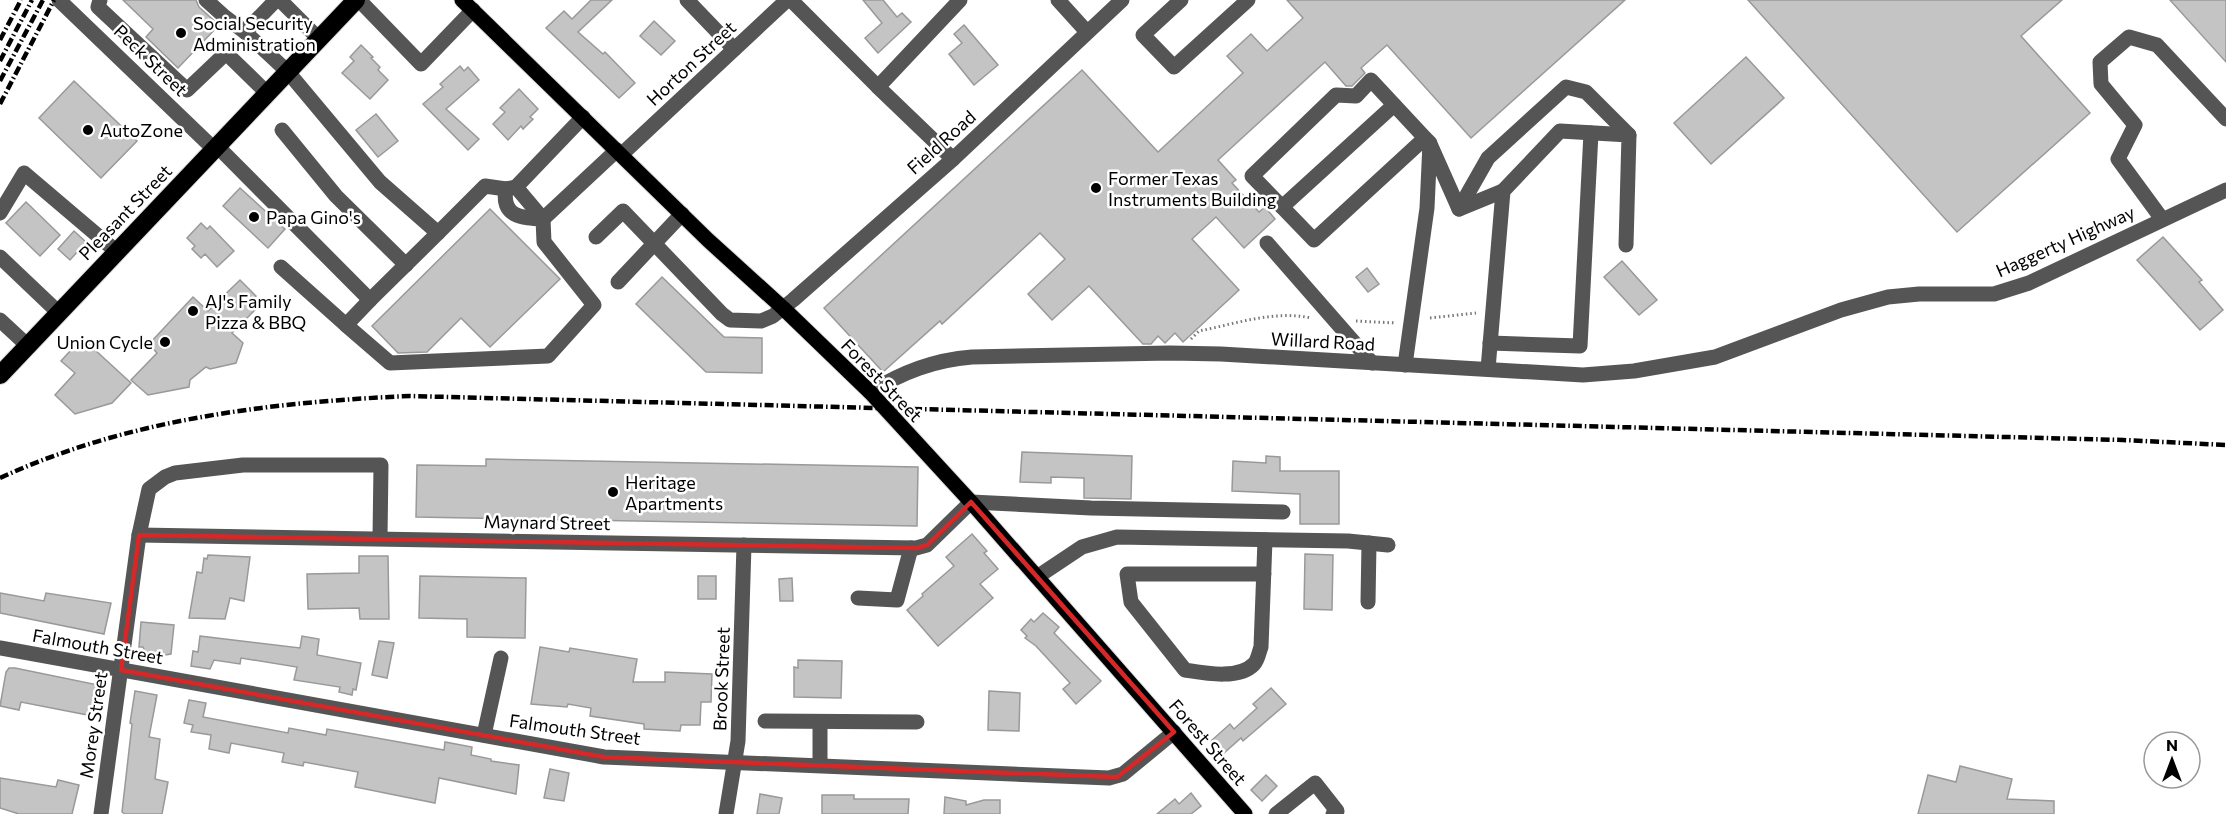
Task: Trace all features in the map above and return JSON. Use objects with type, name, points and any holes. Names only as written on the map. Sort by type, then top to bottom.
[{"type":"highway","name":"Pleasant Street","points":[[0,375],[356,0]]},
{"type":"main road","name":"Forest Street","points":[[468,5],[682,214],[870,392],[971,502],[1245,814]]},
{"type":"street","name":"Peck Street","points":[[59,0],[216,148],[370,300]]},
{"type":"street","points":[[100,0],[98,7],[187,90],[226,53],[267,93]]},
{"type":"street","points":[[206,0],[288,72],[380,182],[438,233]]},
{"type":"street","points":[[245,32],[278,0],[319,39]]},
{"type":"street","points":[[356,0],[421,64],[468,5]]},
{"type":"street","points":[[687,0],[734,49]]},
{"type":"street","points":[[789,0],[953,159]]},
{"type":"street","name":"Horton Street","points":[[543,219],[789,0]]},
{"type":"street","points":[[878,87],[960,0]]},
{"type":"street","points":[[1058,0],[1087,32]]},
{"type":"street","name":"Field Road","points":[[596,237],[623,211],[730,320],[761,321],[773,316],[953,159],[1122,0]]},
{"type":"street","points":[[1181,0],[1143,35],[1174,67],[1248,0]]},
{"type":"street","points":[[2162,219],[2118,159],[2135,125],[2101,84],[2100,62],[2129,38],[2157,45],[2226,119]]},
{"type":"street","points":[[1427,141],[1314,240],[1252,176],[1336,95],[1356,96],[1371,80],[1427,141],[1459,209]]},
{"type":"street","points":[[1459,209],[1488,158],[1566,87],[1586,92],[1629,135],[1626,245]]},
{"type":"street","points":[[1282,207],[1394,105]]},
{"type":"street","points":[[281,267],[390,363],[548,356],[594,305],[544,242],[543,219],[519,217],[513,214],[505,203],[511,188],[583,117]]},
{"type":"street","points":[[282,130],[336,196],[406,265]]},
{"type":"street","points":[[1459,209],[1503,190],[1560,131],[1629,135]]},
{"type":"street","points":[[1490,343],[1580,346],[1591,133]]},
{"type":"street","points":[[1405,365],[1427,208],[1427,141]]},
{"type":"street","points":[[0,213],[24,172],[117,252]]},
{"type":"street","points":[[346,325],[485,186],[511,188]]},
{"type":"street","points":[[1488,369],[1503,190]]},
{"type":"street","name":"Haggerty Highway","points":[[1775,333],[1864,302],[1888,297],[2005,292],[2029,283],[2226,190]]},
{"type":"street","points":[[618,282],[682,214]]},
{"type":"street","points":[[1267,243],[1372,363]]},
{"type":"street","points":[[0,257],[59,313]]},
{"type":"street","points":[[0,320],[28,346]]},
{"type":"street","name":"Willard Road","points":[[870,392],[920,366],[972,357],[1170,353],[1583,375],[1634,371],[1715,357],[1775,333]]},
{"type":"street","name":"Morey Street","points":[[100,814],[139,535],[149,489],[165,477],[175,473],[243,465],[381,465],[380,538]]},
{"type":"street","points":[[971,502],[1102,508],[1283,512]]},
{"type":"street","name":"Maynard Street","points":[[139,535],[921,548],[927,545],[971,502]]},
{"type":"street","points":[[1037,577],[1082,547],[1117,537],[1348,541],[1388,545]]},
{"type":"street","points":[[1264,574],[1127,574],[1131,602],[1185,670],[1214,675],[1246,670],[1255,663],[1261,647],[1264,574],[1265,540]]},
{"type":"street","points":[[1368,602],[1370,543]]},
{"type":"street","name":"Brook Street","points":[[726,814],[736,762],[744,545]]},
{"type":"street","points":[[858,598],[897,600],[911,548]]},
{"type":"street","name":"Falmouth Street","points":[[0,648],[604,757],[1109,778],[1123,774],[1174,732]]},
{"type":"street","points":[[484,735],[501,658]]},
{"type":"street","points":[[765,721],[917,722]]},
{"type":"street","points":[[820,722],[820,765]]},
{"type":"street","points":[[1276,814],[1315,783],[1337,811],[1332,814]]},
{"type":"path","points":[[1430,318],[1476,313]]},
{"type":"path","points":[[1190,340],[1199,331],[1273,316],[1296,314],[1319,319]]},
{"type":"path","points":[[1351,321],[1396,323]]},
{"type":"highlighted area","points":[[971,502],[1174,732],[1117,777],[604,757],[121,670],[139,535],[916,548],[927,545]]},
{"type":"building","name":"Social Security Administration","points":[[123,0],[196,0],[199,7],[219,25],[178,68],[146,37],[153,29]]},
{"type":"building","points":[[591,0],[612,0],[578,32],[603,54],[605,52],[635,83],[619,98],[546,28],[564,11],[572,19]]},
{"type":"building","points":[[863,0],[883,0],[897,17],[902,13],[911,22],[878,53],[865,38],[882,23]]},
{"type":"building","name":"Former Texas Instruments Building","points":[[1287,0],[1625,0],[1471,138],[1387,45],[1361,68],[1365,73],[1352,86],[1346,86],[1325,62],[1218,160],[1236,180],[1232,183],[1259,212],[1265,207],[1275,219],[1244,248],[1216,217],[1192,239],[1239,290],[1183,342],[1175,333],[1165,343],[1158,336],[1151,344],[1143,344],[1089,286],[1052,320],[1028,294],[1065,259],[1040,233],[942,324],[940,321],[883,372],[824,308],[1082,70],[1158,152],[1243,73],[1227,56],[1251,34],[1267,51],[1303,18]]},
{"type":"building","points":[[1748,0],[2062,0],[2021,36],[2090,113],[1957,232]]},
{"type":"building","points":[[2170,0],[2226,0],[2226,62]]},
{"type":"building","points":[[654,21],[675,41],[661,55],[640,36]]},
{"type":"building","points":[[964,25],[998,65],[974,85],[949,54],[962,43],[954,34]]},
{"type":"building","points":[[361,45],[373,57],[371,58],[380,67],[378,70],[388,80],[370,99],[342,73],[354,61],[350,57]]},
{"type":"building","points":[[1746,57],[1784,98],[1711,164],[1674,123]]},
{"type":"building","points":[[460,66],[464,71],[468,67],[479,80],[446,109],[479,139],[468,150],[423,104],[443,87],[440,84]]},
{"type":"building","name":"AutoZone","points":[[74,81],[137,141],[101,178],[39,118]]},
{"type":"building","points":[[519,89],[538,109],[530,117],[533,119],[523,129],[521,126],[508,140],[493,124],[505,112],[500,108]]},
{"type":"building","points":[[376,114],[398,141],[378,157],[356,130]]},
{"type":"building","name":"Papa Gino's","points":[[240,188],[285,229],[268,248],[223,206]]},
{"type":"building","points":[[26,202],[60,235],[40,256],[6,223]]},
{"type":"building","points":[[490,209],[560,279],[490,347],[461,318],[427,352],[398,353],[372,326]]},
{"type":"building","points":[[201,223],[207,229],[210,226],[234,251],[217,267],[205,254],[201,258],[192,249],[195,246],[187,238]]},
{"type":"building","points":[[74,231],[86,242],[70,260],[58,249]]},
{"type":"building","points":[[2163,237],[2202,280],[2199,282],[2223,310],[2200,330],[2137,260]]},
{"type":"building","points":[[1622,261],[1657,300],[1639,315],[1604,277]]},
{"type":"building","points":[[1367,268],[1379,284],[1368,292],[1356,277]]},
{"type":"building","points":[[662,277],[724,337],[762,338],[762,373],[706,372],[636,304]]},
{"type":"building","points":[[240,280],[256,296],[254,299],[260,305],[232,333],[243,343],[236,363],[210,369],[206,367],[190,380],[189,387],[148,395],[131,380],[157,353],[149,344],[193,297],[208,311]]},
{"type":"building","points":[[82,338],[131,383],[112,403],[75,414],[55,395],[75,373],[61,361]]},
{"type":"building","points":[[1022,452],[1132,456],[1131,499],[1084,498],[1084,478],[1051,477],[1051,483],[1020,482]]},
{"type":"building","points":[[1266,456],[1280,457],[1280,471],[1339,471],[1339,524],[1300,524],[1300,494],[1232,491],[1233,461],[1266,463]]},
{"type":"building","name":"Heritage Apartments","points":[[486,459],[918,467],[917,526],[416,517],[417,465],[486,466]]},
{"type":"building","points":[[972,534],[987,551],[984,553],[998,569],[980,584],[993,598],[938,646],[907,610],[954,566],[946,557]]},
{"type":"building","points":[[1305,554],[1333,555],[1332,610],[1304,609]]},
{"type":"building","points":[[208,555],[250,557],[244,601],[230,598],[225,619],[189,618],[197,572],[202,573],[204,558],[207,559]]},
{"type":"building","points":[[359,556],[388,556],[389,619],[360,619],[359,608],[308,609],[307,574],[359,573]]},
{"type":"building","points":[[420,576],[526,578],[525,638],[467,637],[467,619],[419,618]]},
{"type":"building","points":[[698,576],[716,576],[716,599],[698,599]]},
{"type":"building","points":[[792,578],[793,601],[780,601],[779,579]]},
{"type":"building","points":[[0,593],[44,601],[46,593],[111,603],[104,634],[0,613]]},
{"type":"building","points":[[1043,613],[1059,627],[1054,633],[1101,681],[1076,704],[1063,689],[1070,683],[1036,646],[1025,638],[1027,636],[1021,630],[1031,619],[1034,622]]},
{"type":"building","points":[[141,622],[174,625],[171,654],[158,656],[150,652],[146,654],[143,647],[139,647]]},
{"type":"building","points":[[200,636],[300,648],[302,636],[319,639],[317,655],[361,663],[356,690],[353,689],[352,695],[339,692],[340,687],[294,680],[297,667],[241,658],[240,664],[214,660],[210,669],[191,666],[193,651],[198,652]]},
{"type":"building","points":[[379,641],[394,643],[387,678],[372,675]]},
{"type":"building","points":[[540,647],[569,652],[570,648],[637,659],[633,682],[665,682],[665,672],[712,674],[711,702],[701,702],[700,725],[681,725],[680,731],[644,729],[644,724],[590,716],[591,708],[568,704],[567,707],[531,704]]},
{"type":"building","points":[[798,660],[842,661],[841,698],[794,697],[794,667],[798,668]]},
{"type":"building","points":[[9,668],[103,686],[98,717],[21,702],[19,710],[0,706],[6,672]]},
{"type":"building","points":[[1271,688],[1286,704],[1243,741],[1241,738],[1223,754],[1211,741],[1230,724],[1234,729],[1257,708],[1253,704]]},
{"type":"building","points":[[135,691],[157,695],[149,737],[160,739],[155,779],[168,782],[162,814],[125,814],[122,812]]},
{"type":"building","points":[[989,691],[1020,693],[1019,731],[988,730]]},
{"type":"building","points":[[189,700],[206,703],[203,717],[288,733],[289,728],[326,735],[327,729],[444,750],[445,742],[472,747],[471,755],[519,765],[516,794],[439,778],[435,803],[355,787],[358,772],[304,762],[303,766],[282,762],[284,753],[231,743],[229,753],[209,749],[211,735],[191,732],[193,725],[184,723]]},
{"type":"building","points":[[1960,766],[2012,779],[2007,799],[2054,801],[2054,814],[1918,814],[1928,775],[1956,782]]},
{"type":"building","points":[[550,769],[569,773],[564,801],[544,798]]},
{"type":"building","points":[[1266,775],[1277,786],[1262,801],[1251,790]]},
{"type":"building","points":[[0,778],[56,787],[58,780],[79,785],[72,814],[19,814],[0,808]]},
{"type":"building","points":[[1191,793],[1201,806],[1191,814],[1157,814],[1175,799],[1179,804]]},
{"type":"building","points":[[760,794],[782,798],[779,814],[757,814]]},
{"type":"building","points":[[822,795],[854,795],[854,799],[909,799],[908,814],[822,814]]},
{"type":"building","points":[[945,797],[966,801],[966,805],[984,800],[1000,800],[1000,814],[944,814]]},
{"type":"railway","points":[[0,40],[21,0]]},
{"type":"railway","points":[[0,61],[32,0]]},
{"type":"railway","points":[[0,81],[43,0]]},
{"type":"railway","points":[[0,104],[54,0]]},
{"type":"railway","points":[[0,478],[99,441],[201,417],[305,403],[410,396],[2123,440],[2226,445]]},
{"type":"place","name":"Social Security Administration","points":[[181,33]]},
{"type":"place","name":"AutoZone","points":[[88,130]]},
{"type":"place","name":"Former Texas Instruments Building","points":[[1096,188]]},
{"type":"place","name":"Papa Gino's","points":[[254,217]]},
{"type":"place","name":"AJ's Family Pizza & BBQ","points":[[193,311]]},
{"type":"place","name":"Union Cycle","points":[[165,342]]},
{"type":"place","name":"Heritage Apartments","points":[[613,492]]}]
